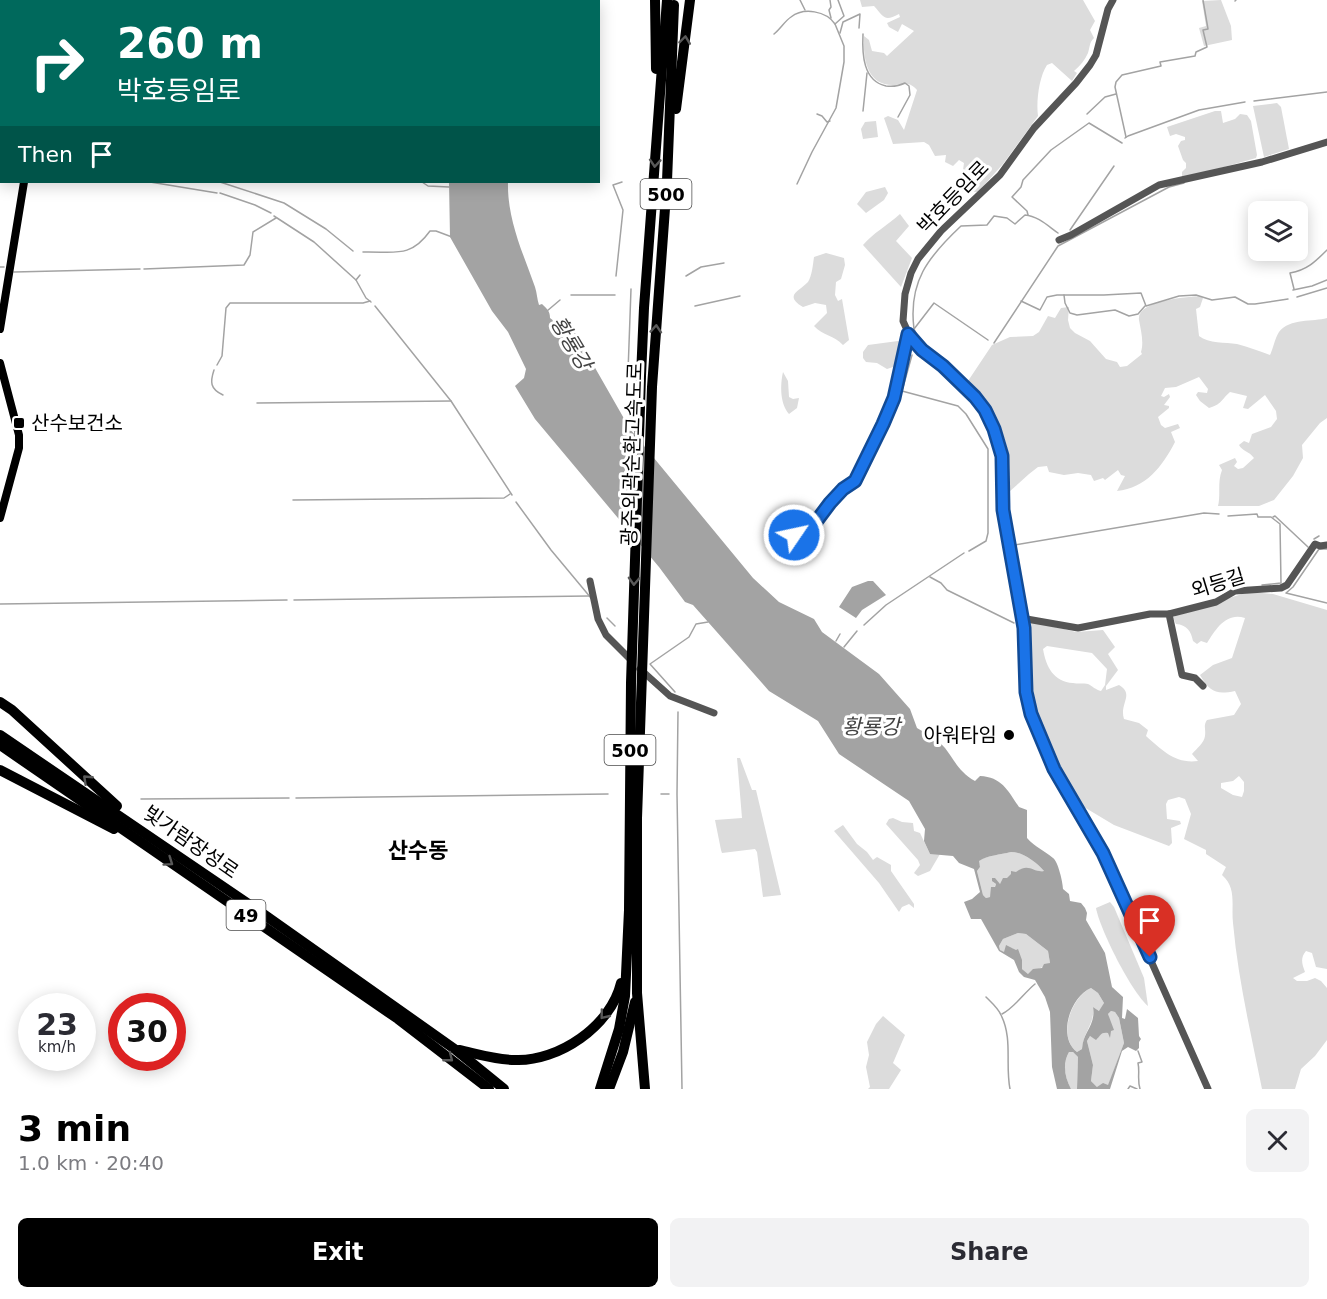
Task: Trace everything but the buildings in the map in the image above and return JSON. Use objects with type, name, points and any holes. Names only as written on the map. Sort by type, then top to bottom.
[{"type":"highway","points":[[655,0],[657,134]]},
{"type":"highway","name":"광주외곽순환고속도로","points":[[633,910],[631,683],[641,376],[667,0]]},
{"type":"highway","name":"광주외곽순환고속도로","points":[[633,910],[629,880],[641,692],[651,387],[667,181],[674,0]]},
{"type":"highway","points":[[667,181],[690,0]]},
{"type":"highway","points":[[0,702],[12,710],[146,832]]},
{"type":"highway","name":"빛가람장성로","points":[[0,735],[146,832],[456,1050],[504,1089]]},
{"type":"highway","name":"빛가람장성로","points":[[0,745],[398,1019],[489,1089]]},
{"type":"highway","points":[[0,770],[135,838]]},
{"type":"highway","points":[[600,1089],[619,1029],[625,996],[633,910]]},
{"type":"highway","points":[[633,910],[645,1089]]},
{"type":"highway","points":[[456,1050],[515,1060],[537,1058],[554,1053],[576,1041],[603,1017],[619,993],[627,962]]},
{"type":"highway","points":[[609,1089],[623,1052],[637,993]]},
{"type":"main road","points":[[0,329],[24,183]]},
{"type":"main road","points":[[0,363],[19,435],[19,448],[0,518]]},
{"type":"street","name":"박호등임로","points":[[908,334],[903,321],[904,301],[911,273],[918,259],[941,231],[1000,175],[1034,128],[1090,65],[1096,55],[1108,9],[1113,0]]},
{"type":"street","points":[[1059,240],[1159,185],[1262,162],[1327,141]]},
{"type":"street","points":[[794,535],[815,523],[837,496],[855,481],[894,398],[908,334]]},
{"type":"street","points":[[908,334],[922,350],[943,366],[975,397],[992,423],[1002,456],[1003,510],[1024,628],[1026,692],[1036,728],[1058,776],[1103,853],[1208,1089]]},
{"type":"street","name":"외등길","points":[[1021,618],[1078,628],[1150,614],[1169,614],[1216,602],[1235,591],[1281,588],[1287,585],[1315,544],[1327,545]]},
{"type":"street","points":[[590,581],[598,619],[606,635],[670,696],[714,713]]},
{"type":"street","name":"외등길","points":[[1169,614],[1182,675],[1196,678],[1203,686]]},
{"type":"shaded area","points":[[860,0],[1083,0],[1095,21],[1090,30],[1094,38],[1085,58],[1074,71],[1077,73],[1072,81],[1052,63],[1047,65],[1039,90],[1038,116],[1003,164],[978,192],[950,191],[971,185],[974,175],[962,177],[964,163],[959,160],[953,166],[945,162],[946,155],[935,156],[929,145],[924,142],[893,144],[884,118],[888,116],[898,120],[904,130],[917,90],[908,84],[884,84],[877,80],[868,68],[864,53],[864,36],[869,40],[872,51],[884,53],[887,56],[914,31],[902,24],[898,32],[889,27],[887,23],[900,17],[899,14],[887,18],[874,6],[862,7]]},
{"type":"shaded area","points":[[1221,0],[1231,26],[1232,40],[1204,46],[1199,28],[1206,26],[1202,1]]},
{"type":"shaded area","points":[[1277,103],[1281,107],[1289,149],[1264,157],[1253,106]]},
{"type":"shaded area","points":[[1221,111],[1223,123],[1235,119],[1240,114],[1247,115],[1251,121],[1256,158],[1182,177],[1186,163],[1178,146],[1181,141],[1185,140],[1185,137],[1176,134],[1170,136],[1167,127]]},
{"type":"shaded area","points":[[876,121],[878,137],[863,139],[861,129],[865,122]]},
{"type":"shaded area","points":[[885,187],[888,193],[884,200],[866,213],[857,204],[866,192]]},
{"type":"shaded area","points":[[900,214],[909,226],[896,241],[912,258],[901,287],[863,245]]},
{"type":"shaded area","points":[[826,253],[844,258],[845,265],[841,279],[836,282],[835,295],[838,301],[842,299],[849,340],[843,345],[814,326],[827,313],[826,305],[815,303],[803,307],[794,299],[795,293],[808,282],[814,257]]},
{"type":"shaded area","points":[[1200,296],[1203,298],[1200,307],[1196,309],[1199,336],[1212,342],[1241,345],[1270,355],[1279,332],[1289,324],[1327,318],[1327,418],[1302,445],[1303,458],[1293,476],[1274,500],[1259,506],[1218,506],[1222,470],[1219,465],[1235,458],[1237,462],[1234,466],[1238,469],[1243,468],[1254,458],[1239,445],[1244,441],[1249,443],[1252,434],[1271,427],[1277,419],[1276,411],[1265,395],[1248,409],[1243,408],[1247,396],[1230,392],[1219,403],[1209,408],[1196,395],[1198,392],[1207,393],[1208,389],[1199,377],[1176,387],[1165,388],[1161,396],[1169,394],[1170,397],[1164,405],[1169,408],[1158,417],[1161,425],[1165,428],[1178,424],[1180,428],[1171,432],[1175,442],[1159,468],[1145,481],[1117,491],[1125,476],[1121,475],[1118,470],[1105,480],[1103,478],[1094,481],[1091,475],[1078,473],[1064,475],[1049,472],[1047,466],[1038,467],[1009,492],[1009,459],[1004,437],[989,407],[968,381],[992,345],[1010,337],[1033,336],[1039,332],[1048,316],[1055,318],[1061,308],[1069,307],[1070,328],[1090,341],[1106,359],[1117,362],[1120,367],[1127,366],[1142,354],[1139,320],[1145,308],[1163,301]]},
{"type":"shaded area","points":[[898,341],[903,344],[902,364],[887,369],[877,363],[866,362],[863,358],[863,352],[868,345]]},
{"type":"shaded area","points":[[783,372],[788,381],[789,397],[799,398],[797,408],[789,414],[782,394]]},
{"type":"shaded area","points":[[1252,592],[1273,594],[1327,610],[1327,969],[1316,967],[1312,953],[1306,951],[1302,961],[1305,972],[1293,978],[1297,981],[1307,981],[1315,978],[1327,988],[1327,1040],[1301,1069],[1295,1089],[1262,1089],[1238,965],[1232,891],[1222,875],[1226,867],[1206,854],[1206,850],[1184,839],[1191,814],[1185,799],[1179,797],[1168,800],[1166,804],[1167,819],[1180,821],[1181,824],[1171,828],[1172,843],[1169,846],[1114,825],[1079,804],[1040,726],[1034,699],[1027,622],[1076,632],[1103,630],[1115,647],[1108,654],[1118,670],[1106,686],[1106,690],[1119,685],[1124,688],[1126,696],[1123,709],[1124,719],[1139,723],[1148,730],[1146,736],[1169,755],[1182,760],[1198,761],[1192,754],[1204,739],[1207,720],[1234,715],[1241,704],[1235,691],[1223,693],[1214,691],[1200,675],[1213,665],[1232,658],[1245,618],[1232,617],[1218,627],[1207,643],[1201,641],[1197,644],[1193,641],[1188,629],[1176,624],[1173,618],[1176,615]],"holes":[[[1047,646],[1092,653],[1107,669],[1105,685],[1101,691],[1088,684],[1066,682],[1056,677],[1044,656],[1043,649]],[[1239,776],[1244,782],[1242,797],[1221,788],[1221,783],[1233,781]]]},
{"type":"shaded area","points":[[737,758],[740,758],[752,790],[756,790],[781,895],[763,897],[755,849],[722,853],[721,850],[715,820],[742,818]]},
{"type":"shaded area","points":[[889,819],[913,823],[914,831],[920,833],[930,854],[940,854],[930,871],[918,876],[914,873],[920,865],[918,860],[886,824]]},
{"type":"shaded area","points":[[843,825],[873,860],[877,857],[891,865],[891,871],[914,904],[914,908],[909,904],[902,907],[899,912],[879,883],[834,831]]},
{"type":"shaded area","points":[[1011,852],[1029,858],[1044,871],[1016,872],[1000,884],[993,882],[996,884],[990,897],[986,898],[983,895],[977,871],[980,867],[978,861]]},
{"type":"shaded area","points":[[1110,902],[1144,978],[1148,1006],[1126,975],[1099,918],[1096,908]]},
{"type":"shaded area","points":[[1018,933],[1026,934],[1048,951],[1050,963],[1029,975],[1022,969],[1020,957],[1012,948],[1004,953],[1000,950],[999,946],[1003,939]]},
{"type":"shaded area","points":[[1091,988],[1098,993],[1104,1003],[1102,1010],[1099,1011],[1093,1007],[1092,1018],[1082,1049],[1077,1052],[1068,1037],[1069,1018],[1078,1000]]},
{"type":"shaded area","points":[[1111,1011],[1115,1012],[1119,1018],[1124,1043],[1108,1086],[1097,1087],[1091,1081],[1093,1065],[1087,1041],[1090,1036],[1097,1039],[1101,1033],[1111,1031],[1108,1014]]},
{"type":"shaded area","points":[[883,1016],[905,1035],[893,1063],[901,1070],[889,1089],[868,1089],[870,1087],[866,1067],[869,1055],[867,1042]]},
{"type":"shaded area","points":[[1069,1052],[1073,1052],[1078,1057],[1077,1089],[1071,1089],[1066,1076],[1065,1066]]},
{"type":"water","name":"황룡강","points":[[449,183],[508,183],[513,223],[539,305],[542,304],[545,307],[550,318],[559,325],[574,328],[630,429],[753,578],[779,602],[814,619],[822,632],[879,674],[910,709],[917,728],[942,745],[965,774],[975,781],[980,776],[994,779],[1008,790],[1019,807],[1027,810],[1027,838],[1055,860],[1063,889],[1069,894],[1070,901],[1081,903],[1085,908],[1086,920],[1105,953],[1112,987],[1123,997],[1122,1018],[1125,1019],[1127,1009],[1138,1018],[1141,1039],[1139,1048],[1136,1051],[1128,1047],[1122,1051],[1110,1089],[1077,1089],[1078,1057],[1073,1052],[1069,1052],[1065,1071],[1071,1089],[1057,1089],[1052,1067],[1050,1012],[1045,997],[1035,980],[1024,977],[1014,960],[999,951],[981,919],[971,919],[964,902],[980,892],[974,869],[959,863],[953,856],[930,854],[924,841],[925,829],[909,801],[839,754],[818,721],[769,691],[693,605],[685,602],[659,567],[535,419],[515,386],[524,378],[526,369],[508,332],[492,311],[450,237]],"holes":[[[1011,852],[1025,856],[1044,871],[1028,868],[1016,872],[1011,871],[1011,874],[1003,878],[1000,884],[992,878],[996,884],[995,887],[991,887],[990,897],[986,898],[983,895],[977,871],[980,867],[979,861],[990,856]],[[1018,933],[1026,934],[1048,951],[1050,963],[1044,964],[1042,968],[1033,969],[1028,974],[1022,969],[1018,949],[1006,945],[1004,952],[1000,950],[999,946],[1003,939]],[[1091,988],[1098,993],[1104,1003],[1099,1011],[1093,1007],[1093,1019],[1082,1049],[1077,1052],[1068,1037],[1069,1018],[1077,1000]],[[1111,1011],[1115,1012],[1119,1018],[1124,1043],[1108,1085],[1103,1083],[1097,1087],[1091,1081],[1093,1065],[1087,1041],[1090,1036],[1096,1040],[1105,1033],[1108,1033],[1110,1038],[1111,1031],[1114,1030],[1108,1014]]]},
{"type":"water","points":[[873,581],[886,595],[862,610],[856,618],[839,607],[852,587]]},
{"type":"waterway","points":[[800,0],[805,10]]},
{"type":"waterway","points":[[830,0],[831,18]]},
{"type":"waterway","points":[[797,184],[836,108],[844,62],[844,46],[835,24],[844,16],[838,0]]},
{"type":"waterway","points":[[1126,137],[1115,87],[1116,82],[1122,75],[1161,66],[1160,62],[1195,56],[1196,52],[1207,47],[1203,30],[1208,29],[1203,0]]},
{"type":"waterway","points":[[774,34],[796,14],[808,11],[821,13],[835,24]]},
{"type":"waterway","points":[[840,33],[843,22],[860,14],[859,28]]},
{"type":"waterway","points":[[863,34],[864,58],[868,73],[873,79],[886,86],[905,83],[909,86],[910,95],[898,117]]},
{"type":"waterway","points":[[863,111],[867,73]]},
{"type":"waterway","points":[[1254,101],[1327,92]]},
{"type":"waterway","points":[[1087,114],[1105,97],[1116,94]]},
{"type":"waterway","points":[[1125,138],[1199,110],[1245,102]]},
{"type":"waterway","points":[[817,114],[827,122],[830,121]]},
{"type":"waterway","points":[[1028,215],[1027,211],[1012,197],[1021,187],[1023,180],[1051,150],[1089,123],[1122,143]]},
{"type":"waterway","points":[[1070,230],[1114,166]]},
{"type":"waterway","points":[[616,276],[623,210],[613,185],[622,182]]},
{"type":"waterway","points":[[156,183],[217,193]]},
{"type":"waterway","points":[[223,183],[284,203],[326,229],[353,251]]},
{"type":"waterway","points":[[424,183],[428,186],[449,187]]},
{"type":"waterway","points":[[994,343],[1058,246],[1169,187],[1184,183]]},
{"type":"waterway","points":[[220,193],[271,213]]},
{"type":"waterway","points":[[914,329],[914,297],[923,272],[939,249],[961,226],[987,225],[994,216],[1007,218],[1015,224],[1025,215],[1039,219],[1058,233]]},
{"type":"waterway","points":[[274,216],[314,242],[356,280]]},
{"type":"waterway","points":[[144,269],[244,265],[250,255],[253,232],[276,218]]},
{"type":"waterway","points":[[363,252],[408,250],[423,240],[430,231],[452,237]]},
{"type":"waterway","points":[[1294,289],[1290,273],[1310,265],[1327,250]]},
{"type":"waterway","points":[[686,276],[701,267],[724,263]]},
{"type":"waterway","points":[[14,272],[140,269]]},
{"type":"waterway","points":[[360,275],[356,280],[366,298],[371,302]]},
{"type":"waterway","points":[[1293,290],[1327,280]]},
{"type":"waterway","points":[[1297,297],[1327,288]]},
{"type":"waterway","points":[[628,372],[631,289]]},
{"type":"waterway","points":[[1021,301],[1040,310],[1047,297],[1057,295],[1141,293],[1146,306],[1179,296],[1196,295],[1212,300],[1235,297],[1248,304],[1288,299]]},
{"type":"waterway","points":[[571,295],[615,295]]},
{"type":"waterway","points":[[1064,295],[1070,313],[1077,315],[1115,310],[1129,316],[1138,314],[1145,306]]},
{"type":"waterway","points":[[695,306],[740,296]]},
{"type":"waterway","points":[[547,311],[560,300]]},
{"type":"waterway","points":[[217,365],[222,356],[226,308],[230,303],[363,303],[370,301]]},
{"type":"waterway","points":[[918,337],[914,329],[934,303],[988,340]]},
{"type":"waterway","points":[[375,306],[451,401],[512,495]]},
{"type":"waterway","points":[[912,355],[902,391],[958,406],[966,414],[988,449],[988,533],[986,541],[969,551]]},
{"type":"waterway","points":[[214,370],[212,385],[223,395]]},
{"type":"waterway","points":[[257,403],[451,401]]},
{"type":"waterway","points":[[293,500],[504,498],[510,494]]},
{"type":"waterway","points":[[516,502],[551,550],[591,598]]},
{"type":"waterway","points":[[1015,545],[1204,513],[1219,514]]},
{"type":"waterway","points":[[1228,516],[1257,514],[1258,517],[1271,517],[1280,524],[1281,583],[1262,585]]},
{"type":"waterway","points":[[1273,517],[1275,516],[1308,547]]},
{"type":"waterway","points":[[1314,539],[1319,536]]},
{"type":"waterway","points":[[1327,549],[1319,549],[1293,587],[1286,593],[1327,603]]},
{"type":"waterway","points":[[864,625],[886,605],[964,553]]},
{"type":"waterway","points":[[930,577],[941,583],[947,590],[1014,623]]},
{"type":"waterway","points":[[294,600],[589,596]]},
{"type":"waterway","points":[[0,604],[287,600]]},
{"type":"waterway","points":[[607,618],[615,626]]},
{"type":"waterway","points":[[675,692],[650,664],[689,637],[696,624],[708,622]]},
{"type":"waterway","points":[[844,647],[857,631]]},
{"type":"waterway","points":[[836,641],[840,634]]},
{"type":"waterway","points":[[678,712],[677,794],[682,1089]]},
{"type":"waterway","points":[[296,798],[608,794]]},
{"type":"waterway","points":[[661,794],[669,794]]},
{"type":"waterway","points":[[141,799],[289,798]]},
{"type":"waterway","points":[[1002,1014],[1035,984]]},
{"type":"waterway","points":[[986,997],[998,1010],[1005,1024],[1010,1089]]},
{"type":"waterway","points":[[1138,1051],[1142,1062],[1138,1063],[1140,1089]]},
{"type":"waterway","points":[[1128,1089],[1130,1086],[1137,1089]]},
{"type":"place","name":"산수보건소","points":[[19,423]]},
{"type":"place","name":"아워타임","points":[[1009,735]]},
{"type":"district","name":"산수동","points":[[418,850]]},
{"type":"route","points":[[794,535],[815,523],[843,489],[855,481],[862,469],[894,398],[908,334],[922,350],[943,366],[975,397],[985,410],[994,429],[1002,456],[1003,510],[1024,628],[1026,692],[1031,714],[1054,769],[1103,853],[1150,957]]}]
